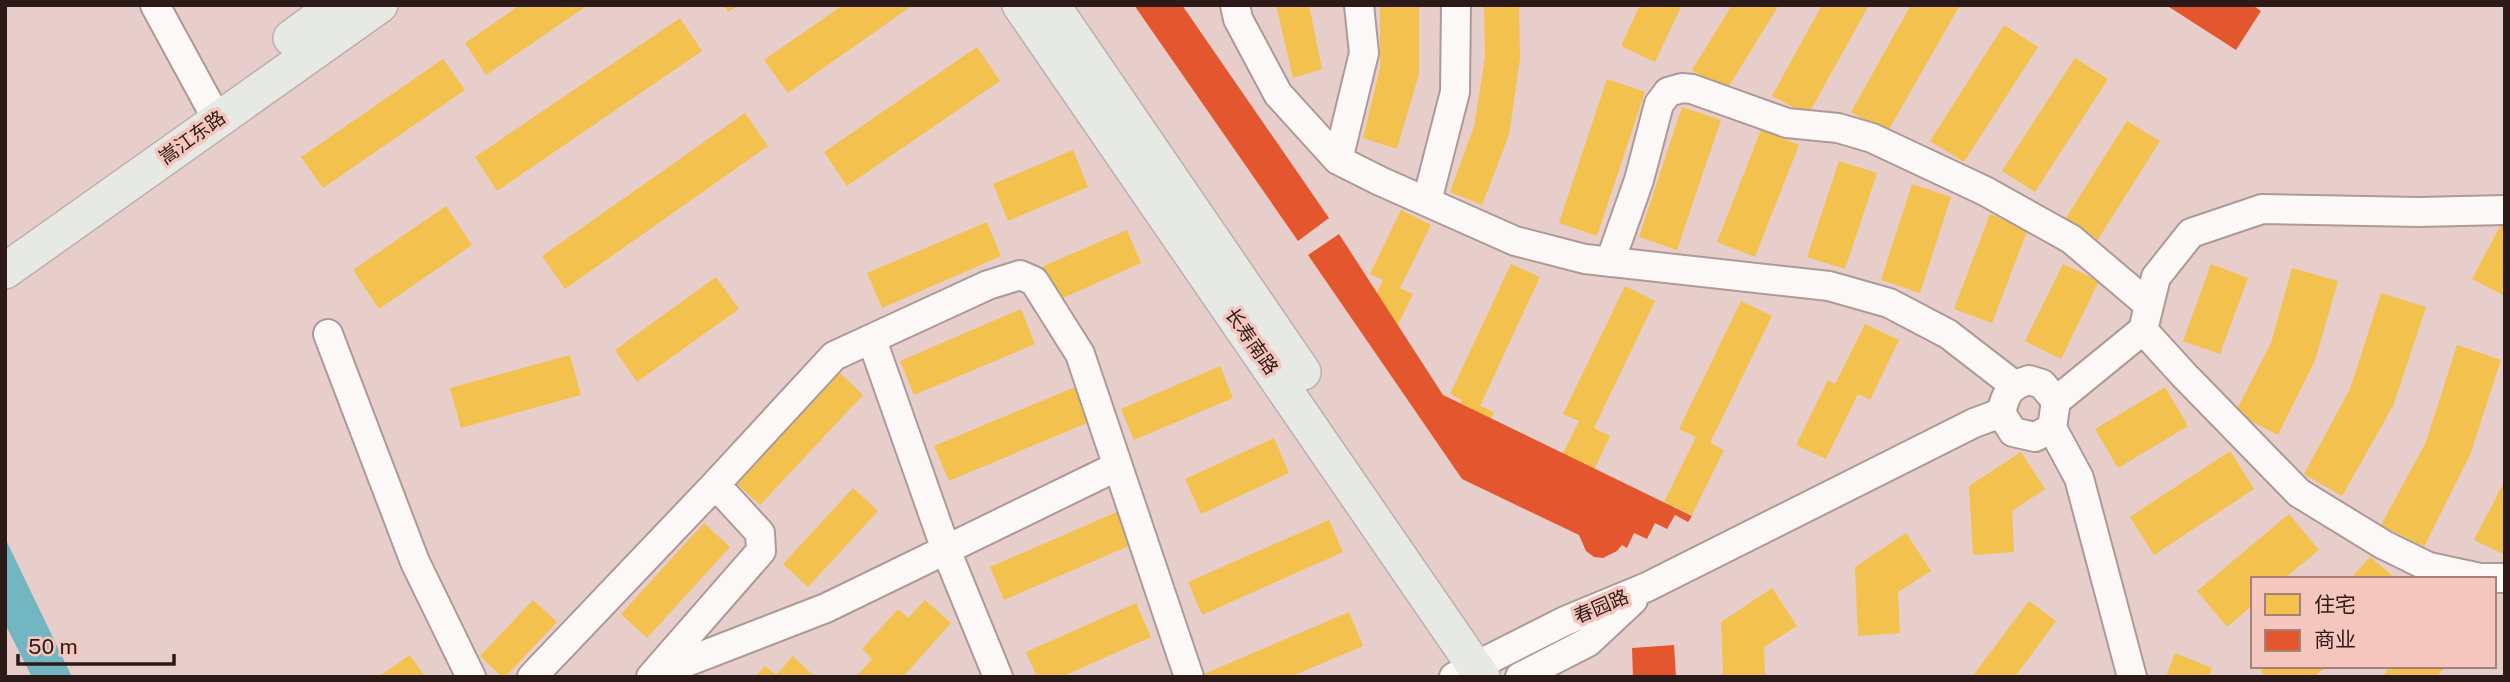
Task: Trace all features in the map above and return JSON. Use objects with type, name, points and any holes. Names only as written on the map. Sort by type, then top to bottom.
[{"type":"main road","name":"嵩江东路","points":[[5,271],[212,108],[336,5]]},
{"type":"main road","name":"嵩江东路","points":[[5,242],[212,108],[380,5]]},
{"type":"main road","name":"长寿南路","points":[[1020,5],[1490,672]]},
{"type":"main road","name":"长寿南路","points":[[1052,5],[1490,672]]},
{"type":"street","points":[[155,5],[212,108]]},
{"type":"street","points":[[1235,5],[1238,19],[1278,94],[1338,160],[1515,240],[1585,259],[1829,286],[1889,303],[1948,334],[2014,385]]},
{"type":"street","points":[[1338,160],[1364,53],[1359,5]]},
{"type":"street","points":[[1427,201],[1455,92],[1456,5]]},
{"type":"street","points":[[1610,262],[1639,180],[1659,104],[1668,92],[1682,88],[1692,89],[1787,123],[1838,128],[1872,138],[1960,180],[2071,239],[2146,317],[2299,493],[2384,545],[2429,567],[2475,577]]},
{"type":"street","points":[[2132,677],[2078,478],[2054,414],[2042,384],[2029,380],[2014,385],[2005,397],[2001,413],[2013,432],[2035,437],[2054,414],[2146,317],[2156,277],[2191,233],[2262,209],[2419,212],[2505,210]]},
{"type":"street","points":[[532,677],[834,356],[988,285],[1020,275],[1034,281],[1080,354],[1189,677]]},
{"type":"street","points":[[328,334],[415,562],[471,677]]},
{"type":"street","points":[[872,340],[946,550],[998,677]]},
{"type":"street","points":[[1647,587],[1974,423],[2001,413]]},
{"type":"street","points":[[652,676],[827,608],[1118,466]]},
{"type":"street","points":[[652,676],[761,551],[760,533],[726,496],[713,487]]},
{"type":"street","name":"春园路","points":[[1490,672],[1565,621],[1647,587]]},
{"type":"street","name":"春园路","points":[[1490,672],[1588,642],[1647,587]]},
{"type":"water","points":[[5,538],[72,677],[32,677],[5,624]]},
{"type":"building: 住宅","points":[[520,5],[588,5],[486,75],[465,43]]},
{"type":"building: 住宅","points":[[724,5],[739,5],[728,12]]},
{"type":"building: 住宅","points":[[843,5],[913,5],[788,93],[764,60]]},
{"type":"building: 住宅","points":[[1140,5],[1179,5],[1153,23]]},
{"type":"building: 住宅","points":[[1276,5],[1309,5],[1322,69],[1293,78]]},
{"type":"building: 住宅","points":[[1380,5],[1419,5],[1419,74],[1397,149],[1363,138],[1380,68]]},
{"type":"building: 住宅","points":[[1484,5],[1519,5],[1520,59],[1509,135],[1482,205],[1450,192],[1474,127],[1485,57]]},
{"type":"building: 住宅","points":[[1640,5],[1682,5],[1655,62],[1621,46]]},
{"type":"building: 住宅","points":[[1732,5],[1779,5],[1726,91],[1692,70]]},
{"type":"building: 住宅","points":[[1822,5],[1869,5],[1808,115],[1772,96]]},
{"type":"building: 住宅","points":[[1911,5],[1960,5],[1887,133],[1851,112]]},
{"type":"building: 住宅","points":[[2213,5],[2260,5],[2237,40],[2205,18]]},
{"type":"building: 住宅","points":[[680,18],[702,51],[497,191],[475,157]]},
{"type":"building: 住宅","points":[[2004,25],[2038,47],[1964,162],[1930,141]]},
{"type":"building: 住宅","points":[[1195,28],[1320,209],[1293,228],[1168,47]]},
{"type":"building: 住宅","points":[[977,47],[1000,81],[847,186],[824,152]]},
{"type":"building: 住宅","points":[[2075,58],[2108,79],[2035,192],[2002,171]]},
{"type":"building: 住宅","points":[[443,59],[465,90],[323,188],[301,157]]},
{"type":"building: 住宅","points":[[1607,79],[1645,92],[1597,236],[1559,223]]},
{"type":"building: 住宅","points":[[1682,107],[1721,120],[1677,250],[1639,237]]},
{"type":"building: 住宅","points":[[745,113],[768,146],[565,289],[542,256]]},
{"type":"building: 住宅","points":[[2127,121],[2160,141],[2097,241],[2064,221]]},
{"type":"building: 住宅","points":[[1761,130],[1799,145],[1755,257],[1717,242]]},
{"type":"building: 住宅","points":[[1073,150],[1088,187],[1008,221],[993,184]]},
{"type":"building: 住宅","points":[[1839,161],[1877,173],[1845,269],[1807,257]]},
{"type":"building: 住宅","points":[[1912,184],[1951,197],[1920,293],[1881,280]]},
{"type":"building: 住宅","points":[[446,206],[472,245],[379,309],[353,270]]},
{"type":"building: 住宅","points":[[1401,210],[1431,225],[1400,288],[1413,294],[1390,341],[1361,326],[1383,280],[1370,274]]},
{"type":"building: 住宅","points":[[1990,214],[2028,229],[1992,323],[1954,309]]},
{"type":"building: 住宅","points":[[2505,217],[2505,296],[2472,279]]},
{"type":"building: 住宅","points":[[987,222],[1001,256],[882,308],[867,273]]},
{"type":"building: 住宅","points":[[1127,230],[1141,263],[1054,302],[1039,268]]},
{"type":"building: 住宅","points":[[1511,264],[1540,277],[1480,406],[1494,412],[1472,460],[1441,445],[1462,400],[1450,394]]},
{"type":"building: 住宅","points":[[2063,264],[2099,281],[2061,359],[2025,341]]},
{"type":"building: 住宅","points":[[2211,264],[2248,278],[2220,354],[2183,341]]},
{"type":"building: 住宅","points":[[2292,268],[2338,281],[2315,361],[2278,435],[2235,413],[2271,343]]},
{"type":"building: 住宅","points":[[716,277],[739,309],[637,382],[615,350]]},
{"type":"building: 住宅","points":[[1625,286],[1655,301],[1594,428],[1610,436],[1579,501],[1547,486],[1579,421],[1563,414]]},
{"type":"building: 住宅","points":[[2381,293],[2426,307],[2393,406],[2342,496],[2304,474],[2350,389]]},
{"type":"building: 住宅","points":[[1741,301],[1772,316],[1710,443],[1724,450],[1692,515],[1664,502],[1696,437],[1679,429]]},
{"type":"building: 住宅","points":[[1021,309],[1035,344],[914,395],[900,361]]},
{"type":"building: 住宅","points":[[1865,324],[1899,340],[1870,400],[1858,394],[1826,459],[1796,445],[1828,380],[1835,384]]},
{"type":"building: 住宅","points":[[2457,345],[2501,360],[2470,455],[2424,547],[2381,525],[2426,442]]},
{"type":"building: 住宅","points":[[570,355],[581,395],[461,428],[450,388]]},
{"type":"building: 住宅","points":[[1220,366],[1233,398],[1134,440],[1121,409]]},
{"type":"building: 住宅","points":[[840,373],[863,395],[760,505],[737,484]]},
{"type":"building: 住宅","points":[[1075,387],[1089,422],[949,481],[934,446]]},
{"type":"building: 住宅","points":[[2165,387],[2188,426],[2118,468],[2095,429]]},
{"type":"building: 住宅","points":[[1274,438],[1289,473],[1201,514],[1185,479]]},
{"type":"building: 住宅","points":[[2230,451],[2254,489],[2154,555],[2130,517]]},
{"type":"building: 住宅","points":[[2021,452],[2045,489],[2012,511],[2014,552],[1973,555],[1969,486]]},
{"type":"building: 住宅","points":[[2505,480],[2505,555],[2474,540]]},
{"type":"building: 住宅","points":[[853,488],[878,511],[808,587],[783,564]]},
{"type":"building: 住宅","points":[[1126,508],[1140,541],[1004,600],[990,567]]},
{"type":"building: 住宅","points":[[2289,514],[2319,550],[2286,577],[2251,577],[2251,607],[2227,627],[2197,591]]},
{"type":"building: 住宅","points":[[1329,520],[1343,552],[1202,615],[1188,582]]},
{"type":"building: 住宅","points":[[704,523],[730,547],[647,638],[621,614]]},
{"type":"building: 住宅","points":[[1906,533],[1931,571],[1898,592],[1900,633],[1858,636],[1855,567]]},
{"type":"building: 住宅","points":[[2370,557],[2394,577],[2352,577]]},
{"type":"building: 住宅","points":[[1772,588],[1797,626],[1764,647],[1765,677],[1723,677],[1721,622]]},
{"type":"building: 住宅","points":[[533,600],[557,622],[505,677],[502,677],[480,656]]},
{"type":"building: 住宅","points":[[925,600],[951,623],[903,677],[856,677],[872,659],[862,649],[898,609],[908,618]]},
{"type":"building: 住宅","points":[[2029,601],[2056,621],[2015,677],[1972,677]]},
{"type":"building: 住宅","points":[[1136,603],[1151,637],[1061,677],[1037,677],[1026,652]]},
{"type":"building: 住宅","points":[[1349,612],[1363,646],[1290,677],[1205,677],[1204,674]]},
{"type":"building: 住宅","points":[[1669,650],[1670,677],[1639,677],[1638,652]]},
{"type":"building: 住宅","points":[[2175,653],[2212,668],[2209,677],[2166,677]]},
{"type":"building: 住宅","points":[[410,655],[425,677],[378,677]]},
{"type":"building: 住宅","points":[[793,656],[815,677],[755,677],[765,666],[776,675]]},
{"type":"building: 住宅","points":[[2259,668],[2324,668],[2313,677],[2265,677]]},
{"type":"building: 住宅","points":[[2389,668],[2444,668],[2436,677],[2382,677]]},
{"type":"building: 商业","points":[[1134,5],[1182,5],[1329,218],[1298,241]]},
{"type":"building: 商业","points":[[2166,5],[2252,5],[2261,11],[2236,50]]},
{"type":"building: 商业","points":[[1339,234],[1443,395],[1692,516],[1688,522],[1675,515],[1667,529],[1655,523],[1647,539],[1634,533],[1627,548],[1622,545],[1617,551],[1603,558],[1594,557],[1586,551],[1579,535],[1462,479],[1308,255]]},
{"type":"building: 商业","points":[[1674,645],[1676,677],[1633,677],[1632,648]]}]
